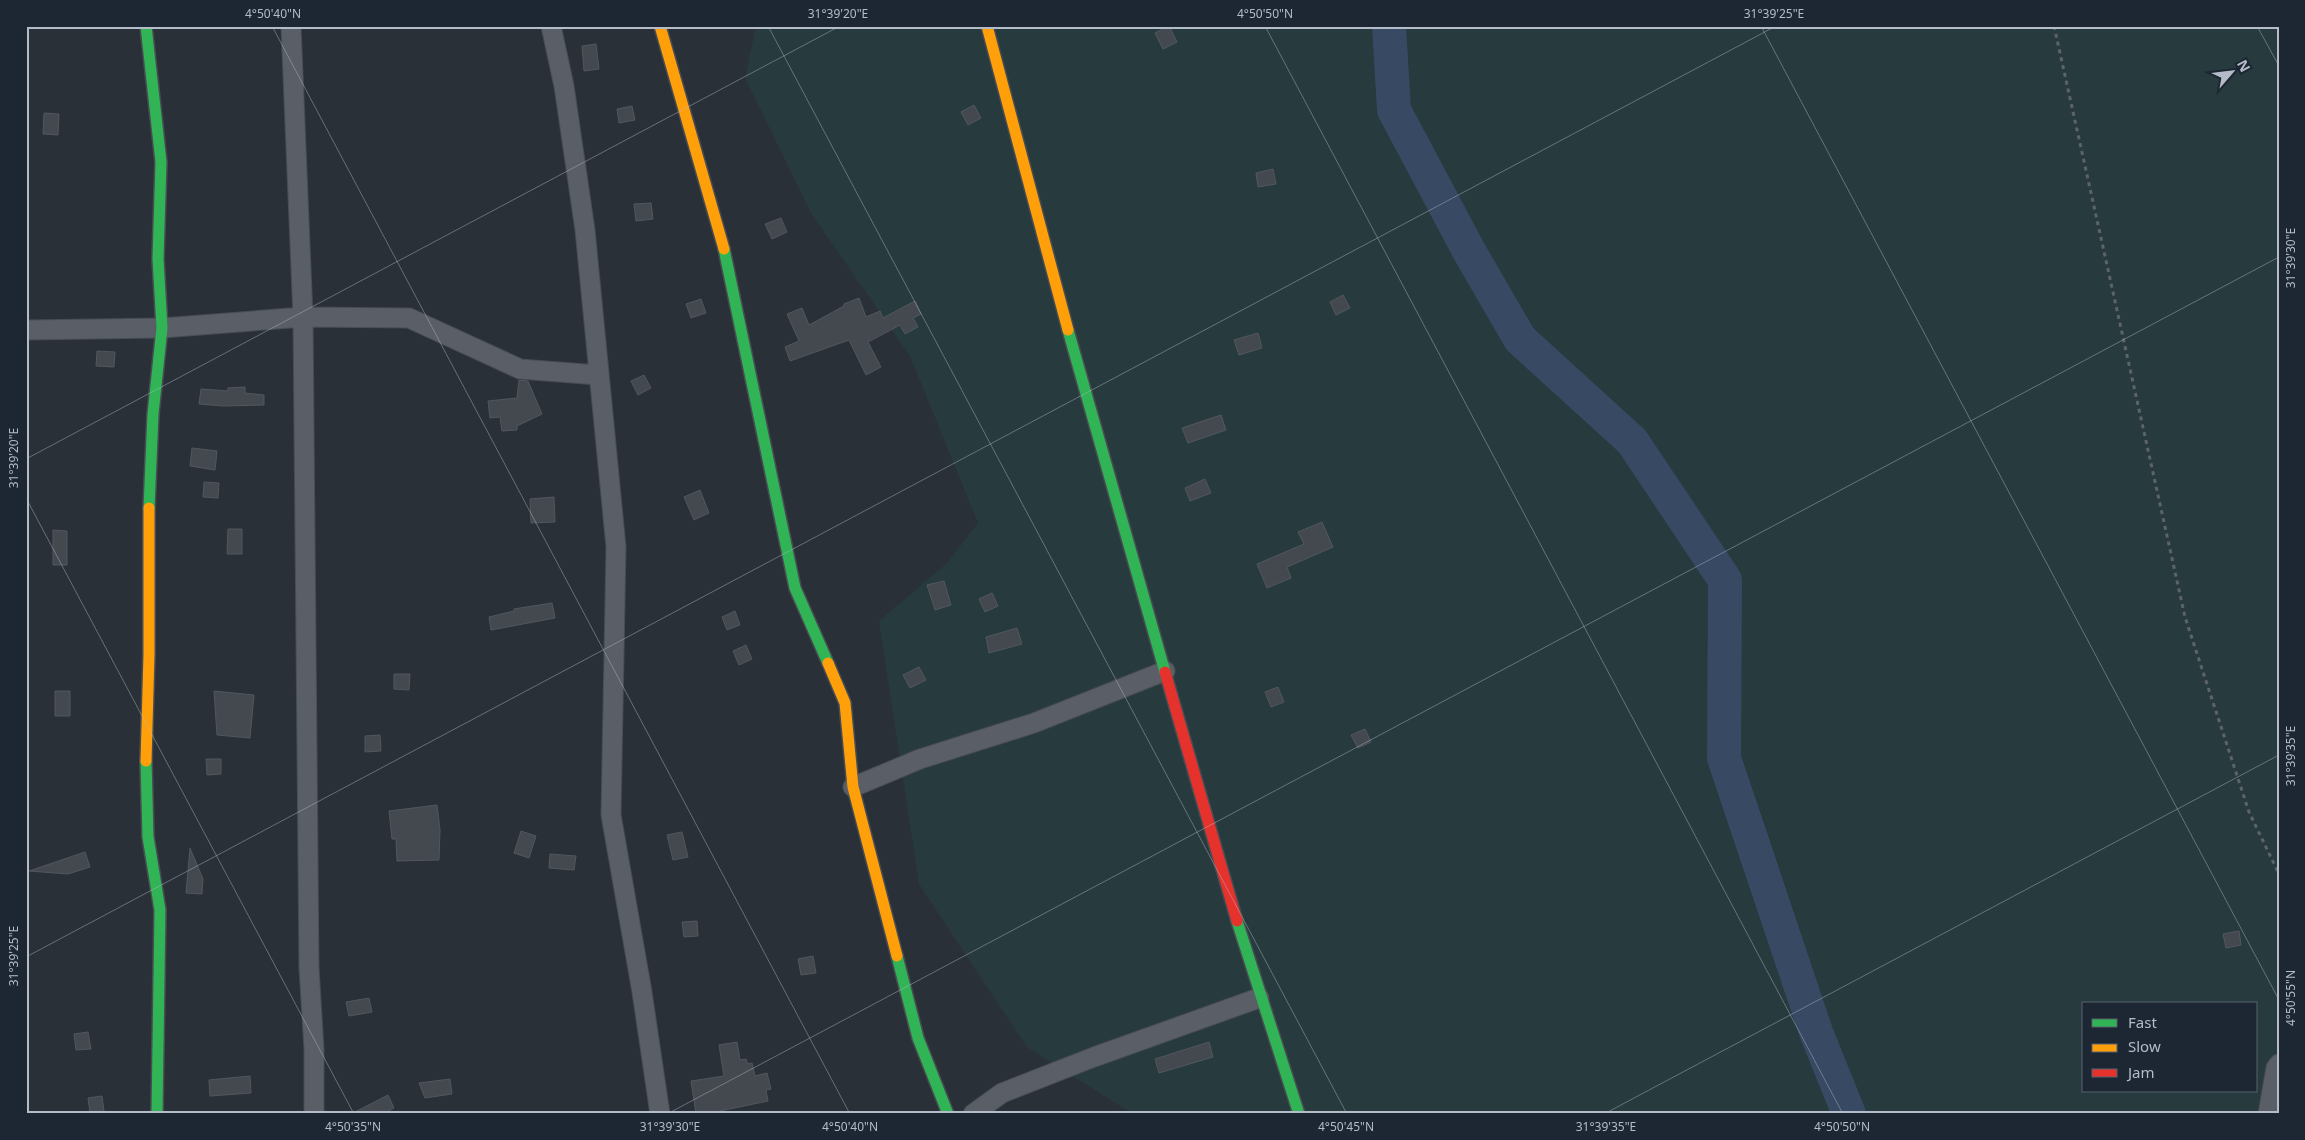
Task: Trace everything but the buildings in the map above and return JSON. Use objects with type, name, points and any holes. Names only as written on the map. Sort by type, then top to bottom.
[{"type":"street","points":[[146,26],[161,162],[158,258],[162,328],[153,414],[148,536],[149,655],[144,788],[148,837],[160,910],[157,1114]]},
{"type":"street","points":[[291,26],[303,317],[309,968],[314,1049],[314,1114]]},
{"type":"street","points":[[551,26],[564,86],[585,230],[616,547],[611,815],[642,992],[660,1114]]},
{"type":"street","points":[[660,26],[725,252],[795,588],[845,703],[853,787],[918,1038],[948,1114]]},
{"type":"street","points":[[987,26],[1020,156],[1165,671],[1259,998],[1299,1114]]},
{"type":"street","points":[[26,330],[162,328],[303,317],[409,318],[520,369],[598,375]]},
{"type":"street","points":[[853,787],[920,759],[1034,723],[1165,671]]},
{"type":"street","points":[[973,1114],[1002,1093],[1094,1056],[1259,998]]},
{"type":"street","points":[[2268,1114],[2276,1068],[2279,1064]]},
{"type":"path","points":[[2054,26],[2185,617],[2249,812],[2279,874]]},
{"type":"green space","points":[[756,26],[2279,26],[2279,1114],[1133,1114],[1027,1047],[919,884],[879,621],[947,563],[978,523],[910,356],[811,213],[745,78]]},
{"type":"waterway","points":[[1389,26],[1394,110],[1469,251],[1520,339],[1632,441],[1725,580],[1724,758],[1816,1032],[1849,1114]]},
{"type":"traffic: fast","points":[[146,26],[161,162],[158,259],[162,328],[153,414],[149,508]]},
{"type":"traffic: fast","points":[[724,249],[795,588],[828,663]]},
{"type":"traffic: fast","points":[[1068,330],[1165,672]]},
{"type":"traffic: fast","points":[[146,761],[148,837],[160,910],[157,1114]]},
{"type":"traffic: fast","points":[[1237,921],[1299,1114]]},
{"type":"traffic: fast","points":[[897,956],[918,1038],[948,1114]]},
{"type":"traffic: slow","points":[[660,26],[724,249]]},
{"type":"traffic: slow","points":[[987,26],[1068,330]]},
{"type":"traffic: slow","points":[[146,761],[149,655],[149,508]]},
{"type":"traffic: slow","points":[[828,663],[845,703],[853,787],[897,956]]},
{"type":"traffic: jam","points":[[1165,672],[1237,921]]}]
